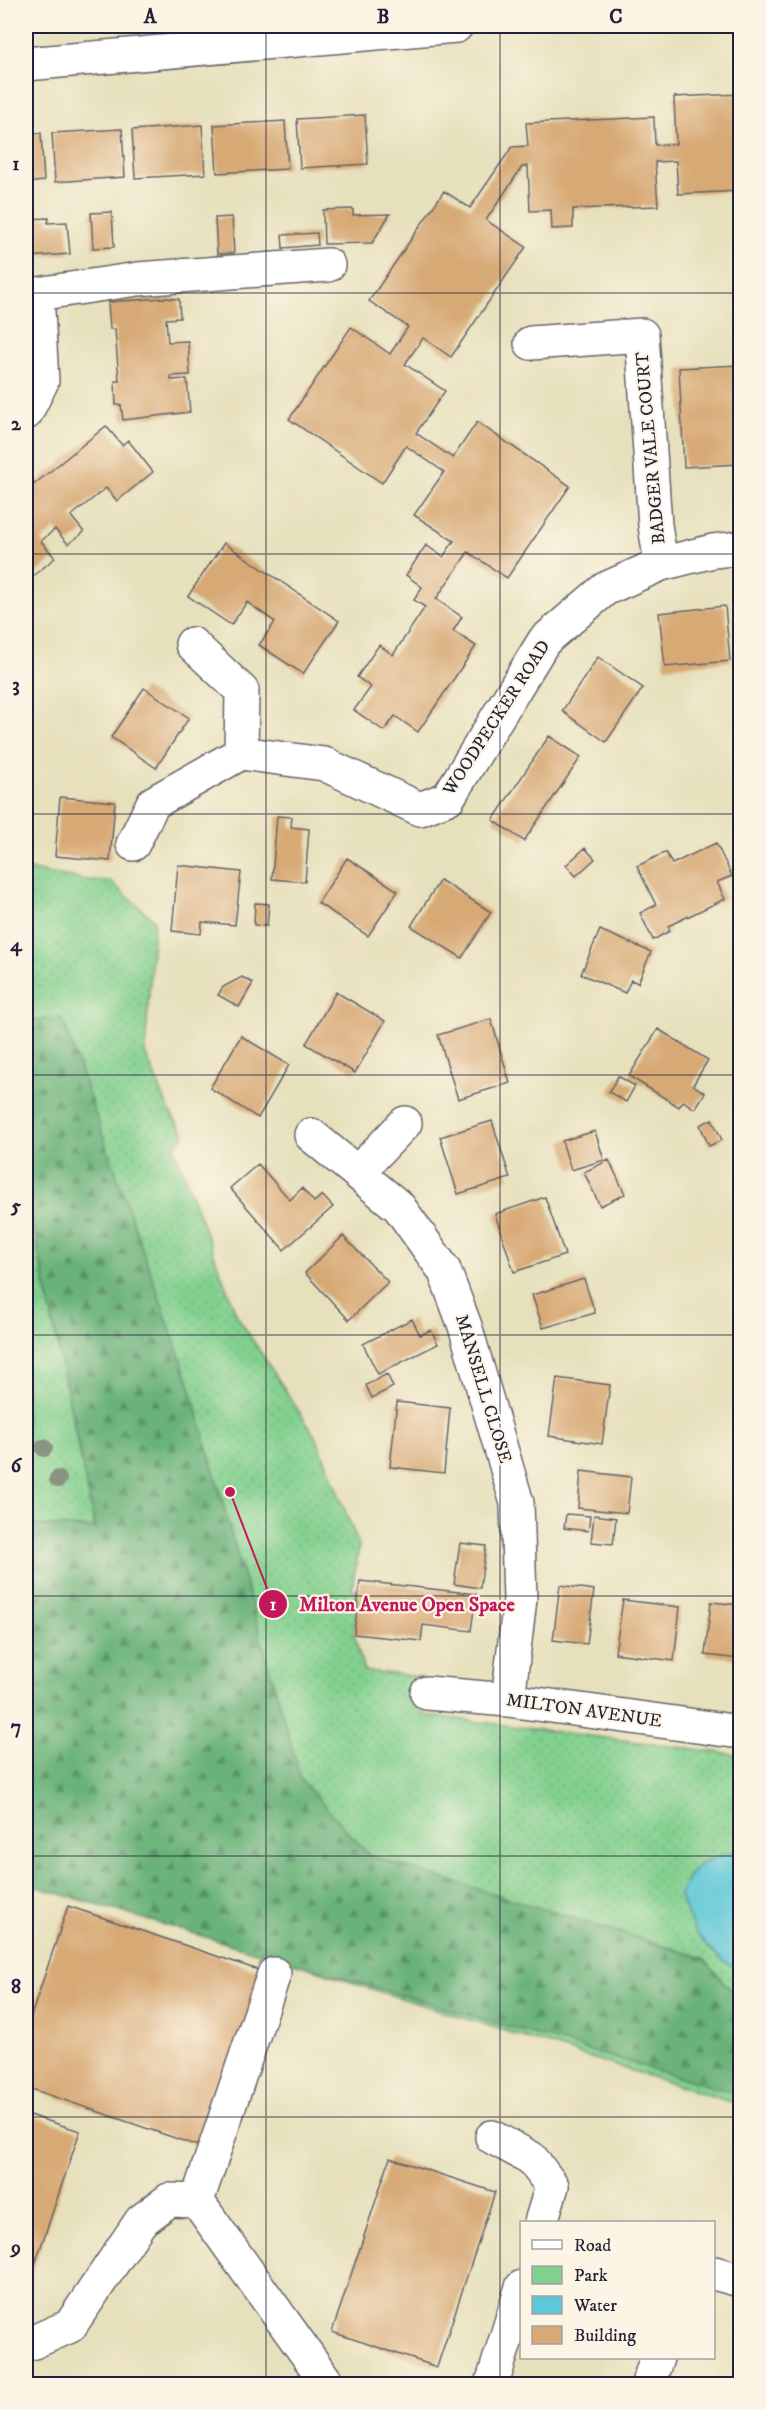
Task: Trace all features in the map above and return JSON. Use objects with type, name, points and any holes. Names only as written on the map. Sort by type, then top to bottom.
[{"type":"street","points":[[26,64],[456,26]]},
{"type":"street","points":[[26,413],[42,381],[38,294],[138,279],[328,265]]},
{"type":"street","name":"BADGER VALE COURT","points":[[531,343],[642,334],[655,525],[661,564]]},
{"type":"street","name":"WOODPECKER ROAD","points":[[241,753],[324,764],[420,809],[448,798],[544,641],[605,589],[661,564],[713,551],[741,548]]},
{"type":"street","points":[[133,844],[153,803],[241,753],[242,691],[192,644]]},
{"type":"street","points":[[358,1172],[405,1123]]},
{"type":"street","name":"MANSELL CLOSE","points":[[311,1135],[399,1207],[444,1270],[465,1326],[517,1503],[520,1599],[508,1700]]},
{"type":"street","name":"MILTON AVENUE","points":[[428,1693],[508,1700],[741,1732]]},
{"type":"street","points":[[197,2201],[274,1974]]},
{"type":"street","points":[[492,2138],[531,2158],[552,2186],[542,2221]]},
{"type":"street","points":[[26,2342],[31,2343],[70,2325],[141,2221],[169,2200],[197,2201]]},
{"type":"street","points":[[197,2201],[328,2385]]},
{"type":"street","points":[[715,2273],[741,2280]]},
{"type":"street","points":[[492,2385],[520,2294]]},
{"type":"street","points":[[648,2385],[657,2359]]},
{"type":"green space","points":[[26,869],[87,880],[110,881],[154,920],[145,1053],[170,1112],[185,1134],[174,1148],[237,1316],[317,1439],[359,1546],[352,1589],[359,1592],[354,1634],[364,1671],[422,1677],[424,1715],[740,1755],[740,2105],[362,1986],[249,1946],[26,1145]]},
{"type":"green space","points":[[62,1018],[189,1383],[301,1780],[370,1856],[703,1958],[740,2000],[740,2095],[26,1884],[26,1525],[95,1528],[26,1189],[26,1021]]},
{"type":"green space","points":[[26,1191],[95,1528],[26,1525]]},
{"type":"water","points":[[740,1849],[740,1972],[702,1941],[680,1896],[684,1884],[695,1868],[710,1859]]},
{"type":"building","points":[[740,94],[740,191],[678,194],[676,161],[655,162],[658,206],[573,209],[573,228],[552,229],[551,210],[530,211],[528,166],[522,167],[486,220],[526,247],[451,357],[423,338],[405,364],[445,391],[416,433],[453,458],[477,422],[570,486],[507,578],[468,552],[436,599],[462,617],[453,631],[476,646],[418,732],[395,716],[384,731],[354,710],[371,687],[357,677],[379,645],[393,655],[425,607],[414,600],[422,587],[406,575],[426,545],[443,557],[454,541],[414,515],[444,472],[406,446],[382,483],[289,419],[351,327],[390,354],[408,327],[369,301],[444,191],[470,208],[512,147],[528,146],[526,123],[654,117],[655,145],[676,144],[674,97]]},
{"type":"building","points":[[365,115],[368,164],[300,168],[297,119]]},
{"type":"building","points":[[285,121],[288,169],[217,173],[214,125]]},
{"type":"building","points":[[202,125],[205,174],[135,178],[132,130]]},
{"type":"building","points":[[122,129],[125,177],[55,182],[52,133]]},
{"type":"building","points":[[41,133],[44,181],[26,183],[26,135]]},
{"type":"building","points":[[353,209],[353,215],[390,214],[372,243],[324,244],[323,210]]},
{"type":"building","points":[[112,212],[114,247],[93,248],[91,213]]},
{"type":"building","points":[[232,217],[234,253],[217,254],[215,218]]},
{"type":"building","points":[[49,218],[48,223],[67,222],[70,254],[26,257],[26,219]]},
{"type":"building","points":[[317,233],[318,245],[283,248],[282,235]]},
{"type":"building","points":[[179,299],[180,318],[166,319],[168,342],[188,341],[190,375],[171,376],[171,380],[187,379],[190,412],[123,420],[121,405],[116,405],[115,381],[119,381],[115,329],[110,329],[108,302]]},
{"type":"building","points":[[740,365],[740,464],[684,467],[679,368]]},
{"type":"building","points":[[106,426],[122,445],[128,440],[153,472],[117,501],[106,488],[71,516],[84,532],[68,544],[55,529],[41,541],[55,558],[28,580],[26,576],[26,491]]},
{"type":"building","points":[[224,543],[339,621],[303,674],[259,645],[275,622],[247,602],[231,625],[188,596]]},
{"type":"building","points":[[725,606],[730,661],[665,667],[659,613]]},
{"type":"building","points":[[598,657],[643,688],[606,742],[562,711]]},
{"type":"building","points":[[144,688],[189,718],[156,768],[111,737]]},
{"type":"building","points":[[549,736],[581,757],[524,841],[493,820]]},
{"type":"building","points":[[60,797],[115,802],[110,861],[55,856]]},
{"type":"building","points":[[277,816],[292,817],[291,827],[309,829],[305,882],[272,879]]},
{"type":"building","points":[[716,843],[732,876],[717,882],[725,899],[668,926],[670,931],[653,940],[640,913],[656,905],[637,866],[666,852],[672,864]]},
{"type":"building","points":[[585,848],[595,859],[576,876],[566,865]]},
{"type":"building","points":[[347,858],[398,891],[368,936],[318,903]]},
{"type":"building","points":[[178,865],[241,872],[235,925],[202,922],[201,934],[172,931]]},
{"type":"building","points":[[440,880],[491,912],[462,958],[411,926]]},
{"type":"building","points":[[255,903],[269,904],[267,926],[254,925]]},
{"type":"building","points":[[600,930],[651,952],[638,983],[631,980],[625,993],[581,974]]},
{"type":"building","points":[[242,977],[253,983],[239,1007],[218,995],[223,987]]},
{"type":"building","points":[[336,992],[385,1021],[355,1073],[306,1044]]},
{"type":"building","points":[[491,1019],[510,1083],[458,1099],[438,1035]]},
{"type":"building","points":[[658,1029],[708,1060],[693,1085],[705,1093],[695,1109],[683,1101],[679,1107],[629,1076]]},
{"type":"building","points":[[241,1036],[289,1065],[258,1118],[210,1088]]},
{"type":"building","points":[[618,1076],[635,1086],[626,1102],[609,1092]]},
{"type":"building","points":[[712,1119],[722,1140],[709,1146],[700,1125]]},
{"type":"building","points":[[492,1121],[510,1178],[458,1194],[440,1137]]},
{"type":"building","points":[[595,1131],[604,1160],[571,1170],[562,1141]]},
{"type":"building","points":[[609,1160],[625,1194],[600,1206],[584,1172]]},
{"type":"building","points":[[258,1164],[290,1200],[302,1188],[314,1202],[322,1195],[333,1207],[284,1250],[230,1188]]},
{"type":"building","points":[[545,1197],[565,1255],[514,1272],[495,1214]]},
{"type":"building","points":[[343,1236],[388,1282],[349,1320],[305,1273]]},
{"type":"building","points":[[584,1279],[595,1313],[543,1328],[532,1295]]},
{"type":"building","points":[[412,1319],[420,1335],[431,1330],[438,1344],[378,1374],[363,1344]]},
{"type":"building","points":[[387,1374],[393,1387],[372,1398],[366,1385]]},
{"type":"building","points":[[557,1378],[610,1385],[602,1444],[549,1436]]},
{"type":"building","points":[[397,1402],[450,1408],[444,1473],[390,1467]]},
{"type":"building","points":[[581,1471],[631,1477],[627,1513],[578,1508]]},
{"type":"building","points":[[566,1514],[590,1516],[588,1531],[564,1528]]},
{"type":"building","points":[[594,1515],[616,1518],[613,1544],[591,1542]]},
{"type":"building","points":[[460,1543],[486,1546],[480,1588],[454,1584]]},
{"type":"building","points":[[360,1581],[476,1594],[471,1631],[423,1625],[421,1641],[354,1634]]},
{"type":"building","points":[[560,1585],[594,1590],[587,1644],[553,1640]]},
{"type":"building","points":[[623,1600],[680,1607],[674,1661],[615,1653]]},
{"type":"building","points":[[711,1602],[740,1605],[740,1659],[705,1655]]},
{"type":"building","points":[[68,1906],[264,1972],[204,2148],[26,2087],[26,2031]]},
{"type":"building","points":[[26,2114],[80,2131],[26,2291]]},
{"type":"building","points":[[390,2158],[495,2192],[437,2367],[332,2332]]},
{"type":"place","name":"Milton Avenue Open Space","points":[[230,1492]]}]
